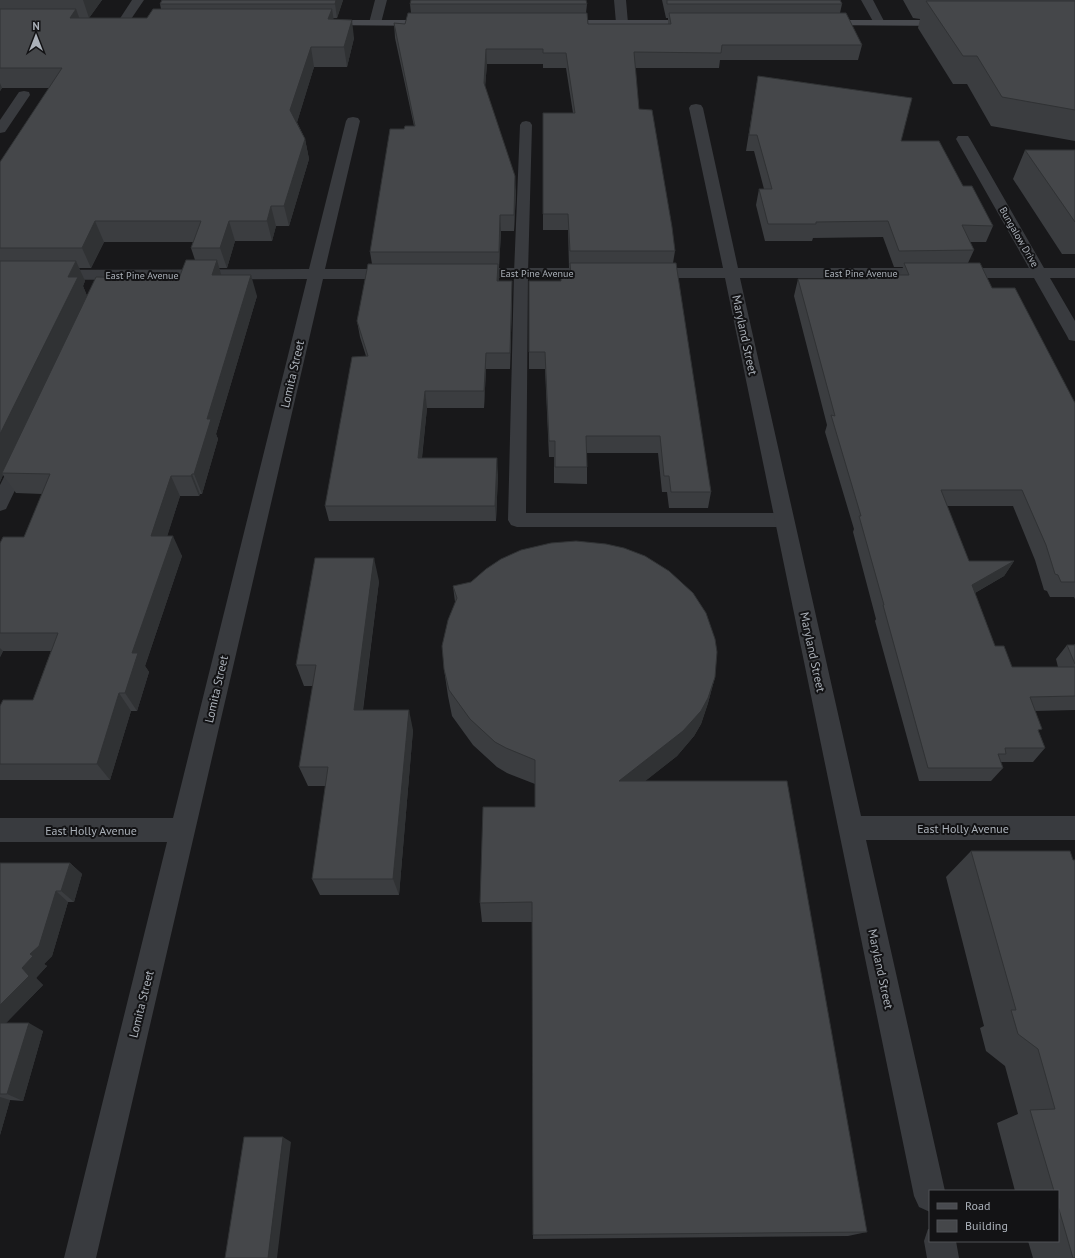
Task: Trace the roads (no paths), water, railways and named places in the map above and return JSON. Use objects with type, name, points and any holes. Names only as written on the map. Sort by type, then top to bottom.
[{"type":"street","points":[[123,23],[138,0]]},
{"type":"street","points":[[375,23],[381,0]]},
{"type":"street","points":[[620,0],[622,23]]},
{"type":"street","points":[[867,0],[878,23]]},
{"type":"street","points":[[108,23],[139,23]]},
{"type":"street","points":[[312,23],[447,23]]},
{"type":"street","points":[[551,23],[708,23]]},
{"type":"street","points":[[809,23],[957,23]]},
{"type":"street","points":[[0,129],[24,94]]},
{"type":"street","name":"Maryland Street","points":[[696,108],[929,1191]]},
{"type":"street","name":"Lomita Street","points":[[80,1258],[353,121]]},
{"type":"street","name":"Bungalow Drive","points":[[963,139],[1075,336]]},
{"type":"street","name":"East Pine Avenue","points":[[458,274],[1075,273]]},
{"type":"street","name":"East Pine Avenue","points":[[0,275],[104,282],[316,274],[410,274]]},
{"type":"street","name":"East Holly Avenue","points":[[851,828],[1075,828]]},
{"type":"street","name":"East Holly Avenue","points":[[0,830],[182,830]]},
{"type":"street","points":[[940,1242],[943,1258]]},
{"type":"lane","points":[[526,125],[521,273],[517,520],[785,520]]},
{"type":"lane","points":[[0,504],[27,447]]}]
